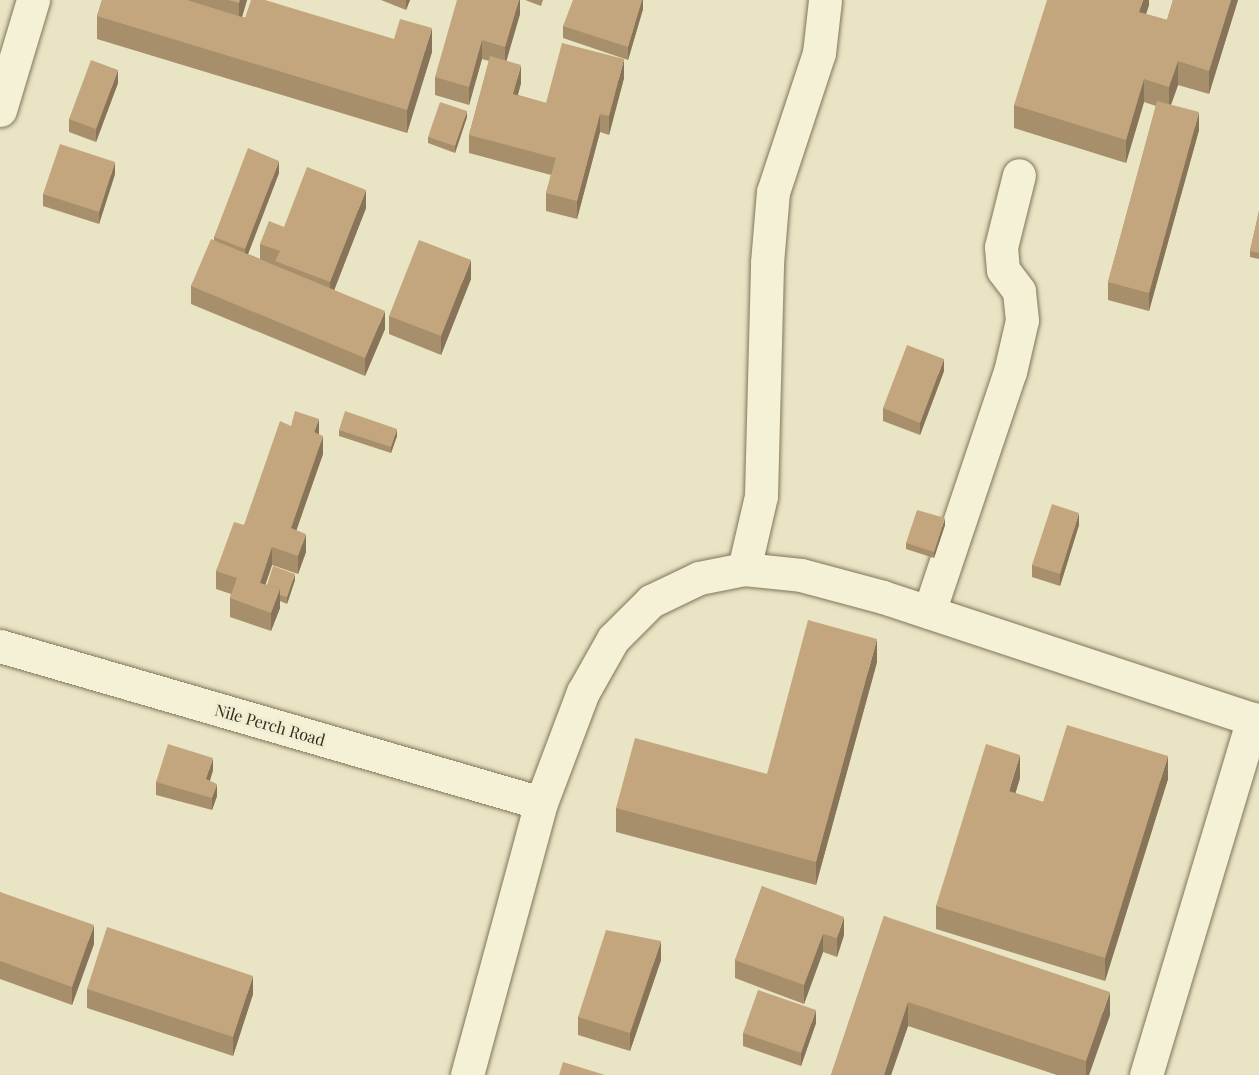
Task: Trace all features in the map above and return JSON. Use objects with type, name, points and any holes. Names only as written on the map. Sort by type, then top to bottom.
[{"type":"street","points":[[0,110],[33,0]]},
{"type":"street","points":[[744,569],[761,496],[767,263],[773,192],[819,53],[825,0]]},
{"type":"street","points":[[929,612],[1010,372],[1022,320],[1018,291],[1003,270],[1001,247],[1019,175]]},
{"type":"street","points":[[467,1075],[541,803],[584,692],[612,639],[651,601],[699,578],[744,569],[801,575],[929,612],[1256,720],[1146,1075]]},
{"type":"street","name":"Nile Perch Road","points":[[0,646],[541,803]]},
{"type":"building","points":[[102,0],[187,0],[245,18],[251,0],[265,0],[394,39],[400,19],[432,28],[407,110],[97,16]]},
{"type":"building","points":[[457,0],[519,0],[505,47],[482,40],[469,87],[435,77]]},
{"type":"building","points":[[573,0],[642,0],[628,47],[563,26]]},
{"type":"building","points":[[1047,0],[1143,0],[1139,12],[1167,20],[1173,0],[1231,0],[1209,71],[1178,61],[1169,87],[1144,79],[1126,140],[1014,105]]},
{"type":"building","points":[[562,43],[624,59],[609,116],[600,114],[577,201],[546,193],[556,158],[469,135],[490,56],[521,65],[513,94],[546,103]]},
{"type":"building","points":[[91,60],[118,70],[96,129],[69,119]]},
{"type":"building","points":[[1157,101],[1199,112],[1149,293],[1108,282]]},
{"type":"building","points":[[440,102],[467,111],[455,146],[428,137]]},
{"type":"building","points":[[60,144],[115,162],[99,212],[43,194]]},
{"type":"building","points":[[248,148],[279,161],[245,249],[214,237]]},
{"type":"building","points":[[307,167],[366,190],[330,282],[275,261],[280,251],[260,244],[269,221],[284,227]]},
{"type":"building","points":[[1259,211],[1259,253],[1250,251]]},
{"type":"building","points":[[211,239],[385,311],[365,358],[191,286]]},
{"type":"building","points":[[419,240],[471,260],[441,336],[389,316]]},
{"type":"building","points":[[907,345],[944,359],[920,423],[883,408]]},
{"type":"building","points":[[295,411],[319,419],[314,432],[323,436],[291,528],[306,534],[298,556],[272,547],[260,583],[280,589],[271,613],[230,598],[237,578],[216,571],[234,522],[244,525],[280,421],[291,426]]},
{"type":"building","points":[[345,411],[397,429],[391,447],[339,430]]},
{"type":"building","points":[[1052,504],[1079,513],[1060,574],[1032,565]]},
{"type":"building","points":[[917,510],[945,518],[934,552],[906,543]]},
{"type":"building","points":[[273,566],[295,574],[287,597],[280,595],[280,589],[267,585]]},
{"type":"building","points":[[808,620],[877,639],[816,862],[616,808],[635,738],[767,774]]},
{"type":"building","points":[[1067,725],[1168,756],[1105,958],[936,906],[986,744],[1020,755],[1009,791],[1043,802]]},
{"type":"building","points":[[168,744],[213,758],[206,779],[217,784],[212,798],[156,782]]},
{"type":"building","points":[[762,886],[844,917],[837,938],[823,934],[804,985],[735,960]]},
{"type":"building","points":[[0,892],[94,925],[72,987],[0,961]]},
{"type":"building","points":[[884,916],[1110,992],[1086,1061],[908,1002],[884,1075],[831,1075]]},
{"type":"building","points":[[107,927],[253,976],[233,1037],[87,989]]},
{"type":"building","points":[[606,930],[661,941],[630,1033],[578,1017]]},
{"type":"building","points":[[758,990],[816,1010],[801,1053],[743,1033]]},
{"type":"building","points":[[563,1062],[605,1075],[559,1075]]}]
